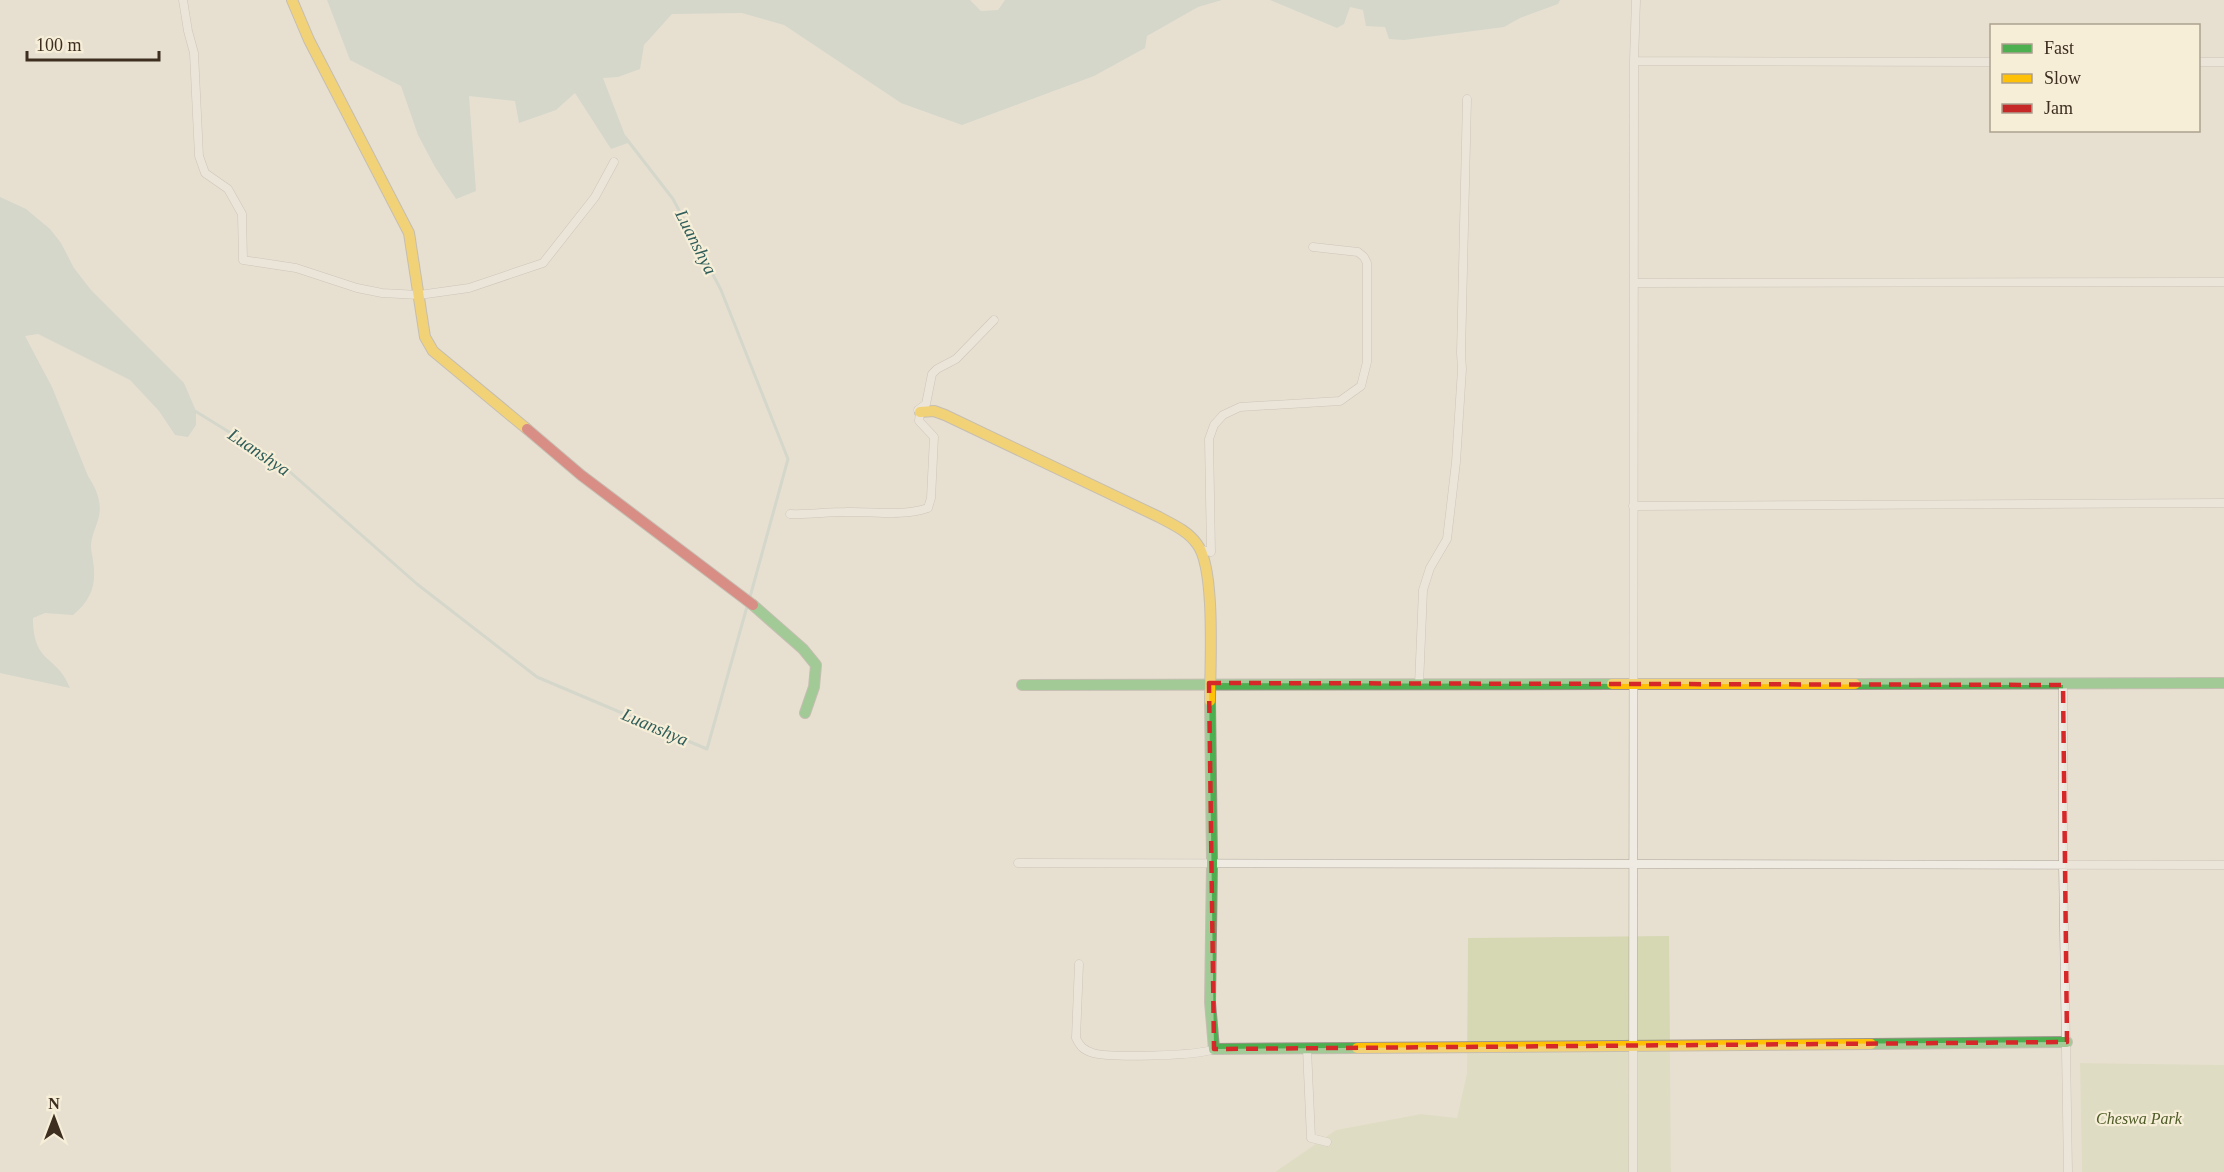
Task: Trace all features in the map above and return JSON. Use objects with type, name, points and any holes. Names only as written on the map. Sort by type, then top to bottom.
[{"type":"street","points":[[183,0],[194,53],[199,156],[205,173],[228,189],[242,214],[243,261],[296,268],[357,288],[382,293],[419,295],[470,288],[543,263],[595,197],[614,162]]},
{"type":"street","points":[[292,0],[309,40],[409,233],[425,337],[433,351],[581,475],[738,592],[812,658],[816,665],[815,679],[805,713]]},
{"type":"street","points":[[1633,1172],[1634,61],[1636,0]]},
{"type":"street","points":[[1634,61],[1990,62]]},
{"type":"street","points":[[2200,62],[2224,62]]},
{"type":"street","points":[[1419,685],[1423,590],[1430,568],[1447,539],[1456,462],[1462,369],[1467,99]]},
{"type":"street","points":[[1202,550],[1211,552],[1209,439],[1214,425],[1223,415],[1240,407],[1340,401],[1361,386],[1365,376],[1367,263],[1358,252],[1313,247]]},
{"type":"street","points":[[1634,283],[2224,282]]},
{"type":"street","points":[[790,514],[845,512],[890,514],[916,512],[928,508],[931,498],[934,437],[919,421],[920,412],[918,410],[926,404],[932,374],[956,359],[994,320]]},
{"type":"street","points":[[920,412],[934,411],[945,415],[1159,517],[1179,528],[1202,550],[1207,563],[1209,590],[1212,863],[1210,1002],[1214,1049]]},
{"type":"street","points":[[1633,506],[2224,503]]},
{"type":"street","points":[[1022,685],[1209,682],[1419,685],[2224,683]]},
{"type":"street","points":[[2063,685],[2063,865],[2068,1172]]},
{"type":"street","points":[[1018,862],[2224,865]]},
{"type":"street","points":[[1078,964],[1076,1038],[1080,1047],[1096,1054],[1196,1053],[1214,1049],[1633,1047],[2067,1041]]},
{"type":"street","points":[[1307,1049],[1311,1138],[1327,1142]]},
{"type":"highlighted area","points":[[1209,683],[2063,685],[2067,1042],[1214,1049]]},
{"type":"green space","points":[[1669,936],[1671,1172],[1275,1172],[1336,1130],[1421,1114],[1457,1118],[1467,1073],[1468,938]]},
{"type":"green space","name":"Cheswa Park","points":[[2080,1063],[2224,1065],[2224,1172],[2082,1172]]},
{"type":"shaded area","points":[[327,0],[970,0],[981,11],[998,10],[1005,0],[1222,0],[1198,7],[1147,36],[1145,48],[1094,76],[962,125],[901,103],[784,25],[742,13],[672,14],[644,45],[640,69],[618,77],[603,78],[628,143],[611,149],[575,93],[556,110],[519,123],[515,101],[469,96],[476,191],[456,199],[418,135],[401,86],[350,60]]},
{"type":"shaded area","points":[[1270,0],[1560,0],[1558,4],[1520,18],[1504,27],[1404,40],[1389,39],[1385,27],[1366,26],[1363,10],[1350,7],[1344,24],[1337,28]]},
{"type":"shaded area","points":[[0,197],[26,209],[50,229],[61,243],[74,268],[91,290],[184,383],[196,411],[196,425],[188,437],[175,435],[159,411],[130,380],[38,334],[25,336],[52,387],[99,503],[99,514],[91,543],[94,577],[88,598],[73,615],[45,613],[33,618],[34,633],[41,652],[59,669],[70,688],[0,673]]},
{"type":"waterway","name":"Luanshya","points":[[625,137],[673,199],[721,290],[788,459],[750,597]]},
{"type":"waterway","name":"Luanshya","points":[[195,411],[281,464],[417,584],[537,677],[707,749],[748,603]]},
{"type":"traffic: fast","points":[[753,605],[803,649],[816,665],[814,687],[805,713]]},
{"type":"traffic: fast","points":[[1855,684],[2224,683]]},
{"type":"traffic: fast","points":[[1022,685],[1612,684]]},
{"type":"traffic: fast","points":[[1210,701],[1212,863],[1210,1002],[1214,1049],[1357,1048]]},
{"type":"traffic: fast","points":[[1871,1044],[2067,1042]]},
{"type":"traffic: slow","points":[[292,0],[309,40],[409,233],[425,337],[433,351],[527,429]]},
{"type":"traffic: slow","points":[[920,412],[934,411],[945,415],[1159,517],[1189,535],[1203,556],[1207,574],[1211,619],[1210,701]]},
{"type":"traffic: slow","points":[[1612,684],[1855,684]]},
{"type":"traffic: slow","points":[[1357,1048],[1871,1044]]},
{"type":"traffic: jam","points":[[527,429],[581,475],[753,605]]}]
